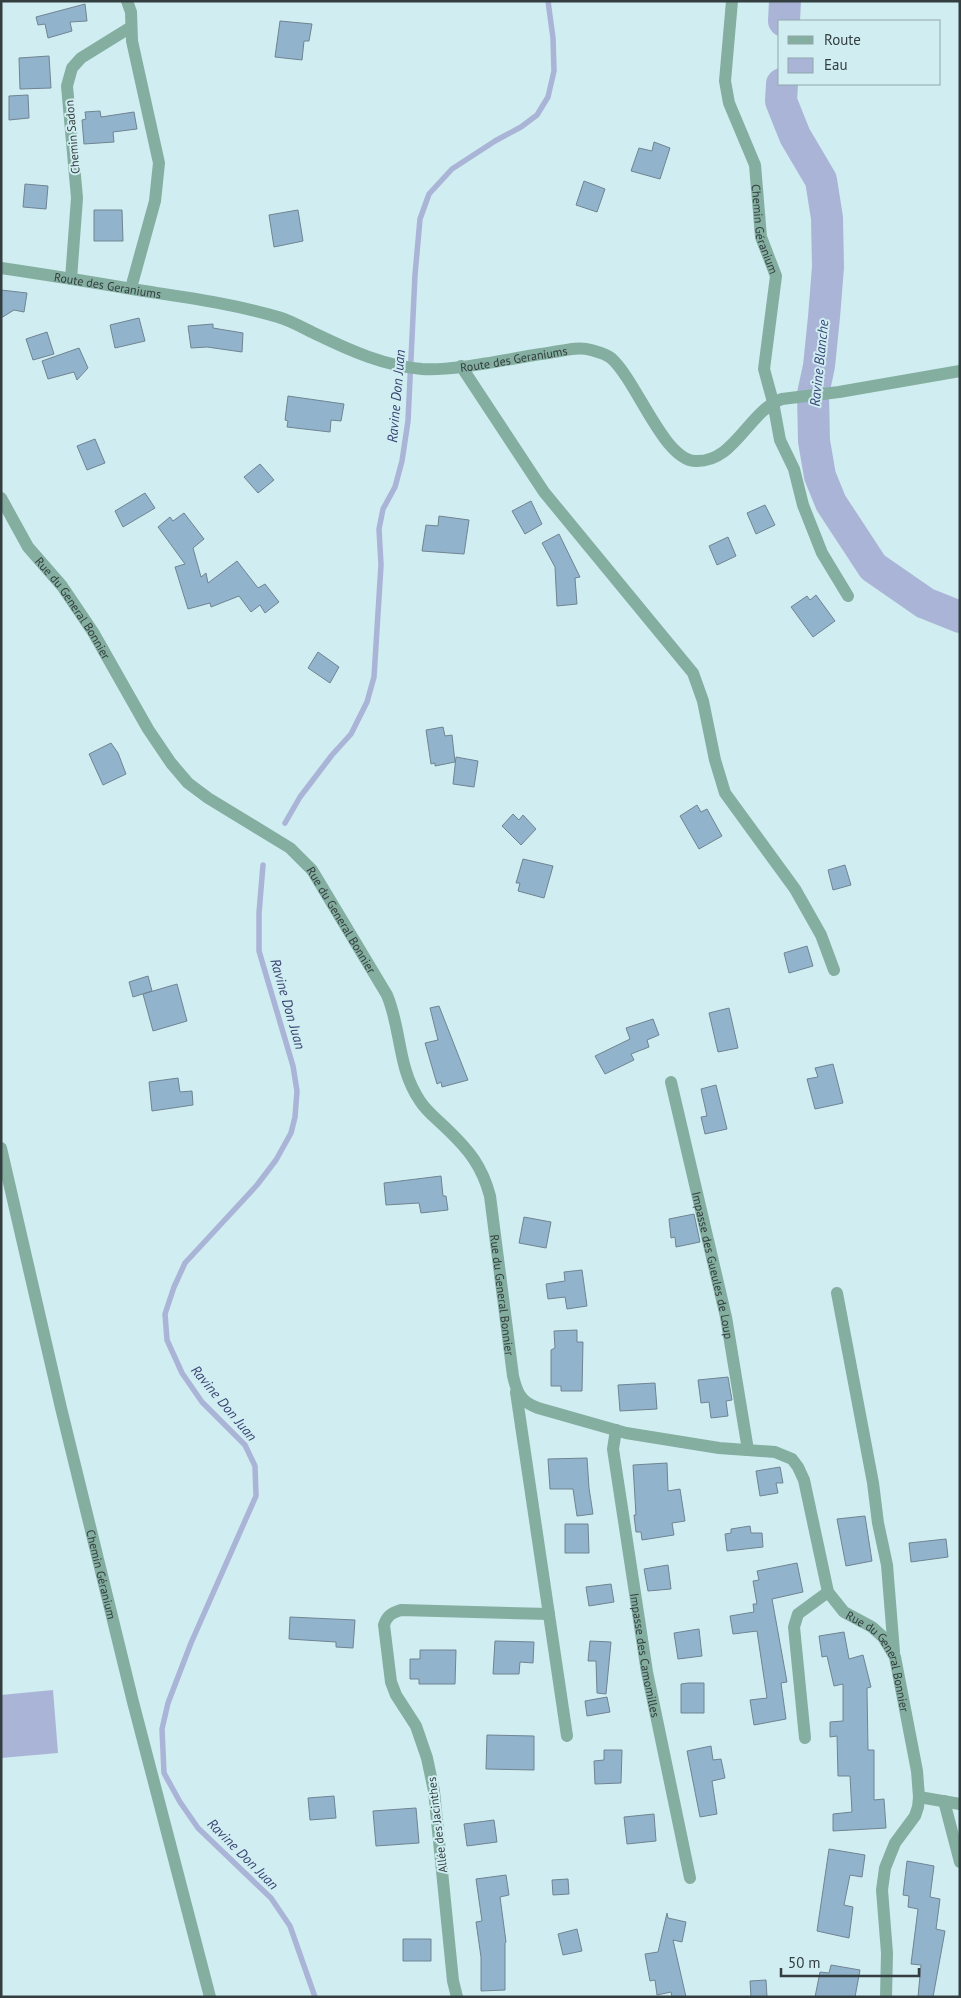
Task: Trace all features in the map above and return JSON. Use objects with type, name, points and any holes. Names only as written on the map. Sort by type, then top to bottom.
[{"type":"street","points":[[127,1],[131,12],[132,41],[159,163],[155,201],[131,288]]},
{"type":"street","name":"Chemin Géranium","points":[[732,1],[725,81],[729,102],[755,165],[761,237],[776,276],[764,369],[773,402],[780,440],[794,469],[803,506],[822,553],[848,596]]},
{"type":"street","name":"Chemin Sadon","points":[[71,279],[77,198],[68,86],[72,68],[81,58],[132,27]]},
{"type":"street","name":"Route des Geraniums","points":[[1,268],[235,305],[282,318],[325,339],[386,364],[423,369],[460,366],[586,348],[610,357],[634,387],[668,444],[683,458],[699,461],[716,457],[725,450],[773,402],[801,395],[839,392],[960,371]]},
{"type":"street","points":[[460,366],[544,492],[693,673],[701,692],[724,793],[795,889],[821,935],[834,970]]},
{"type":"street","name":"Rue du General Bonnier","points":[[1,498],[28,547],[62,586],[93,632],[148,729],[172,763],[188,783],[208,798],[290,848],[312,870],[387,995],[407,1076],[420,1101],[434,1118],[461,1142],[485,1176],[490,1196],[513,1376],[516,1390],[521,1399],[528,1404],[616,1430],[710,1447],[775,1452],[792,1459],[798,1466],[804,1480],[828,1592],[844,1612],[872,1627],[883,1637],[895,1657],[917,1771],[919,1797],[915,1816],[895,1843],[885,1868],[882,1890],[887,1953],[886,1997]]},
{"type":"street","name":"Impasse des Gueules de Loup","points":[[671,1082],[726,1317],[748,1450]]},
{"type":"street","name":"Chemin Géranium","points":[[1,1148],[129,1683],[210,1997]]},
{"type":"street","points":[[836,1293],[874,1483],[878,1523],[887,1565],[895,1657]]},
{"type":"street","points":[[516,1390],[567,1736]]},
{"type":"street","name":"Impasse des Camomilles","points":[[616,1430],[613,1449],[647,1672],[690,1878]]},
{"type":"street","points":[[805,1738],[794,1627],[798,1614],[828,1592]]},
{"type":"street","name":"Allée des Jacinthes","points":[[457,1997],[453,1981],[434,1791],[427,1758],[416,1726],[396,1695],[391,1682],[384,1625],[387,1617],[393,1612],[401,1610],[549,1614]]},
{"type":"street","points":[[919,1797],[960,1804]]},
{"type":"street","points":[[944,1801],[960,1862]]},
{"type":"water","points":[[53,1690],[58,1753],[1,1758],[1,1695]]},
{"type":"building","points":[[85,4],[87,21],[70,22],[72,31],[48,38],[45,24],[38,25],[36,17]]},
{"type":"building","points":[[280,21],[312,24],[309,41],[304,41],[302,60],[275,57]]},
{"type":"building","points":[[49,56],[51,88],[20,89],[19,58]]},
{"type":"building","points":[[28,95],[29,118],[9,120],[9,96]]},
{"type":"building","points":[[100,111],[101,117],[134,112],[137,129],[113,132],[114,142],[84,144],[82,120],[86,119],[85,112]]},
{"type":"building","points":[[654,142],[670,148],[660,179],[631,171],[639,148],[652,151]]},
{"type":"building","points":[[584,181],[605,189],[597,212],[576,205]]},
{"type":"building","points":[[25,184],[48,186],[46,209],[23,207]]},
{"type":"building","points":[[94,210],[122,210],[123,241],[94,241]]},
{"type":"building","points":[[298,210],[303,241],[274,247],[269,215]]},
{"type":"building","points":[[1,290],[27,293],[24,312],[14,310],[1,318]]},
{"type":"building","points":[[139,318],[145,341],[115,348],[110,325]]},
{"type":"building","points":[[213,324],[213,328],[243,333],[242,352],[207,347],[191,348],[188,326]]},
{"type":"building","points":[[47,332],[54,354],[33,360],[26,339]]},
{"type":"building","points":[[79,348],[88,368],[77,380],[74,372],[48,379],[42,361]]},
{"type":"building","points":[[288,396],[344,404],[341,421],[331,420],[330,432],[287,427],[288,421],[285,420]]},
{"type":"building","points":[[95,439],[105,463],[87,470],[77,446]]},
{"type":"building","points":[[260,464],[274,480],[258,493],[244,477]]},
{"type":"building","points":[[145,493],[155,508],[123,527],[115,511]]},
{"type":"building","points":[[531,501],[542,524],[525,534],[512,511]]},
{"type":"building","points":[[765,505],[775,525],[756,534],[747,513]]},
{"type":"building","points":[[184,513],[204,539],[193,548],[201,577],[206,573],[208,583],[237,561],[258,588],[265,584],[279,602],[265,613],[260,605],[251,612],[239,596],[211,607],[210,603],[188,609],[175,567],[185,564],[158,527],[170,517],[173,521]]},
{"type":"building","points":[[439,516],[469,520],[464,554],[422,551],[426,525],[438,526]]},
{"type":"building","points":[[559,534],[580,577],[575,578],[577,604],[557,606],[555,567],[542,543]]},
{"type":"building","points":[[728,537],[736,556],[717,565],[709,546]]},
{"type":"building","points":[[816,595],[835,621],[813,637],[791,607],[807,596],[810,600]]},
{"type":"building","points":[[318,652],[339,667],[330,683],[308,668]]},
{"type":"building","points":[[443,727],[445,736],[452,735],[455,762],[435,766],[435,763],[431,764],[426,730]]},
{"type":"building","points":[[111,743],[118,753],[126,774],[103,785],[89,754]]},
{"type":"building","points":[[456,757],[478,761],[474,787],[453,784]]},
{"type":"building","points":[[697,805],[701,812],[707,809],[722,836],[699,849],[680,816]]},
{"type":"building","points":[[513,814],[519,820],[523,815],[536,829],[521,845],[502,826]]},
{"type":"building","points":[[523,859],[553,866],[544,898],[518,891],[520,883],[516,883]]},
{"type":"building","points":[[845,865],[851,885],[833,890],[828,870]]},
{"type":"building","points":[[807,946],[813,966],[789,973],[784,953]]},
{"type":"building","points":[[148,976],[152,991],[133,997],[129,982]]},
{"type":"building","points":[[177,984],[187,1021],[153,1031],[143,994]]},
{"type":"building","points":[[439,1006],[468,1080],[442,1087],[441,1082],[437,1084],[425,1043],[438,1040],[430,1008]]},
{"type":"building","points":[[729,1008],[738,1048],[718,1052],[709,1013]]},
{"type":"building","points":[[653,1019],[659,1035],[647,1040],[649,1047],[631,1054],[634,1060],[605,1074],[595,1056],[630,1039],[626,1028]]},
{"type":"building","points":[[833,1064],[843,1103],[815,1109],[807,1079],[818,1077],[815,1068]]},
{"type":"building","points":[[178,1078],[180,1092],[192,1091],[193,1105],[152,1111],[149,1082]]},
{"type":"building","points":[[716,1085],[727,1129],[705,1134],[701,1117],[707,1116],[701,1089]]},
{"type":"building","points":[[441,1176],[443,1196],[446,1196],[448,1210],[421,1213],[419,1203],[386,1205],[384,1183]]},
{"type":"building","points":[[694,1214],[700,1242],[676,1247],[675,1237],[671,1238],[669,1219]]},
{"type":"building","points":[[524,1217],[551,1222],[546,1248],[519,1243]]},
{"type":"building","points":[[582,1270],[587,1306],[567,1309],[565,1297],[548,1299],[546,1284],[565,1281],[564,1272]]},
{"type":"building","points":[[577,1330],[577,1342],[583,1342],[582,1391],[561,1391],[561,1386],[551,1386],[551,1350],[555,1348],[554,1331]]},
{"type":"building","points":[[728,1377],[732,1400],[726,1401],[728,1416],[711,1418],[709,1402],[701,1403],[698,1380]]},
{"type":"building","points":[[655,1383],[657,1409],[620,1411],[618,1385]]},
{"type":"building","points":[[587,1458],[593,1514],[577,1516],[573,1489],[550,1489],[548,1459]]},
{"type":"building","points":[[667,1463],[668,1491],[680,1489],[685,1521],[672,1523],[674,1535],[642,1540],[641,1532],[636,1532],[633,1465]]},
{"type":"building","points":[[780,1467],[783,1483],[776,1483],[778,1493],[760,1496],[756,1471]]},
{"type":"building","points":[[865,1516],[872,1561],[846,1566],[837,1519]]},
{"type":"building","points":[[565,1524],[588,1524],[589,1553],[565,1553]]},
{"type":"building","points":[[750,1526],[751,1533],[762,1533],[763,1547],[727,1551],[725,1534],[731,1533],[731,1529]]},
{"type":"building","points":[[946,1539],[948,1557],[911,1562],[909,1543]]},
{"type":"building","points":[[797,1563],[803,1592],[772,1599],[787,1682],[781,1683],[786,1719],[754,1725],[750,1700],[767,1698],[757,1631],[733,1634],[730,1616],[754,1612],[753,1604],[757,1604],[753,1581],[759,1580],[757,1571]]},
{"type":"building","points":[[668,1565],[671,1589],[648,1591],[644,1569]]},
{"type":"building","points":[[611,1584],[614,1602],[589,1606],[586,1587]]},
{"type":"building","points":[[290,1617],[355,1620],[353,1648],[336,1647],[336,1642],[289,1639]]},
{"type":"building","points":[[699,1629],[702,1656],[678,1659],[674,1633]]},
{"type":"building","points":[[844,1632],[849,1659],[863,1655],[871,1687],[867,1688],[868,1750],[874,1750],[874,1800],[884,1799],[886,1828],[833,1831],[833,1814],[852,1812],[850,1776],[838,1776],[837,1736],[830,1737],[830,1722],[843,1721],[843,1684],[834,1686],[827,1656],[822,1657],[819,1636]]},
{"type":"building","points":[[495,1641],[534,1642],[533,1663],[520,1662],[519,1674],[493,1674]]},
{"type":"building","points":[[590,1641],[611,1642],[606,1694],[597,1693],[596,1661],[588,1661]]},
{"type":"building","points":[[420,1650],[456,1650],[455,1684],[419,1684],[419,1679],[410,1679],[410,1659],[420,1659]]},
{"type":"building","points":[[704,1683],[704,1713],[681,1713],[681,1684]]},
{"type":"building","points":[[607,1697],[610,1712],[587,1716],[585,1701]]},
{"type":"building","points":[[487,1735],[534,1736],[534,1770],[486,1769]]},
{"type":"building","points":[[711,1746],[713,1760],[721,1759],[725,1778],[712,1781],[717,1814],[700,1817],[687,1751]]},
{"type":"building","points":[[604,1750],[622,1750],[621,1783],[595,1784],[594,1761],[604,1760]]},
{"type":"building","points":[[334,1796],[336,1818],[310,1820],[308,1798]]},
{"type":"building","points":[[416,1808],[419,1843],[376,1846],[373,1811]]},
{"type":"building","points":[[654,1814],[656,1841],[627,1844],[624,1817]]},
{"type":"building","points":[[494,1820],[497,1842],[467,1846],[464,1824]]},
{"type":"building","points":[[829,1849],[865,1855],[862,1877],[850,1875],[844,1905],[853,1907],[849,1938],[817,1931]]},
{"type":"building","points":[[907,1861],[934,1866],[930,1897],[940,1899],[936,1929],[945,1931],[933,1997],[918,1997],[921,1965],[911,1964],[918,1909],[908,1907],[909,1896],[903,1895]]},
{"type":"building","points":[[506,1875],[509,1895],[500,1897],[506,1942],[505,1990],[481,1991],[481,1957],[476,1922],[482,1921],[476,1879]]},
{"type":"building","points":[[568,1879],[569,1894],[553,1895],[552,1880]]},
{"type":"building","points":[[667,1913],[668,1918],[686,1922],[682,1942],[673,1940],[686,1997],[672,1997],[671,1992],[657,1995],[655,1980],[650,1981],[645,1954],[658,1952]]},
{"type":"building","points":[[577,1929],[582,1951],[563,1955],[558,1934]]},
{"type":"building","points":[[403,1939],[431,1939],[431,1961],[403,1961]]},
{"type":"building","points":[[831,1965],[860,1970],[855,1997],[815,1997],[820,1972],[829,1973]]},
{"type":"building","points":[[766,1980],[767,1997],[751,1997],[750,1981]]},
{"type":"waterway","name":"Ravine Don Juan","points":[[285,823],[300,797],[332,755],[351,734],[367,702],[374,677],[381,565],[379,529],[383,509],[395,487],[402,461],[408,421],[415,275],[420,219],[429,194],[452,169],[495,141],[521,127],[537,115],[548,97],[554,71],[553,38],[548,1]]},
{"type":"waterway","name":"Ravine Blanche","points":[[784,20],[785,1]]},
{"type":"waterway","name":"Ravine Blanche","points":[[782,85],[781,101],[795,136],[821,180],[827,218],[828,267],[819,366],[813,394],[814,441],[820,476],[831,503],[873,567],[925,603],[960,617]]},
{"type":"waterway","name":"Ravine Don Juan","points":[[263,865],[259,913],[259,951],[293,1066],[297,1091],[295,1117],[291,1133],[276,1160],[257,1185],[185,1263],[165,1314],[167,1340],[182,1373],[202,1402],[245,1445],[255,1466],[256,1496],[191,1643],[168,1703],[162,1729],[164,1773],[180,1802],[198,1828],[271,1898],[290,1926],[315,1997]]}]
